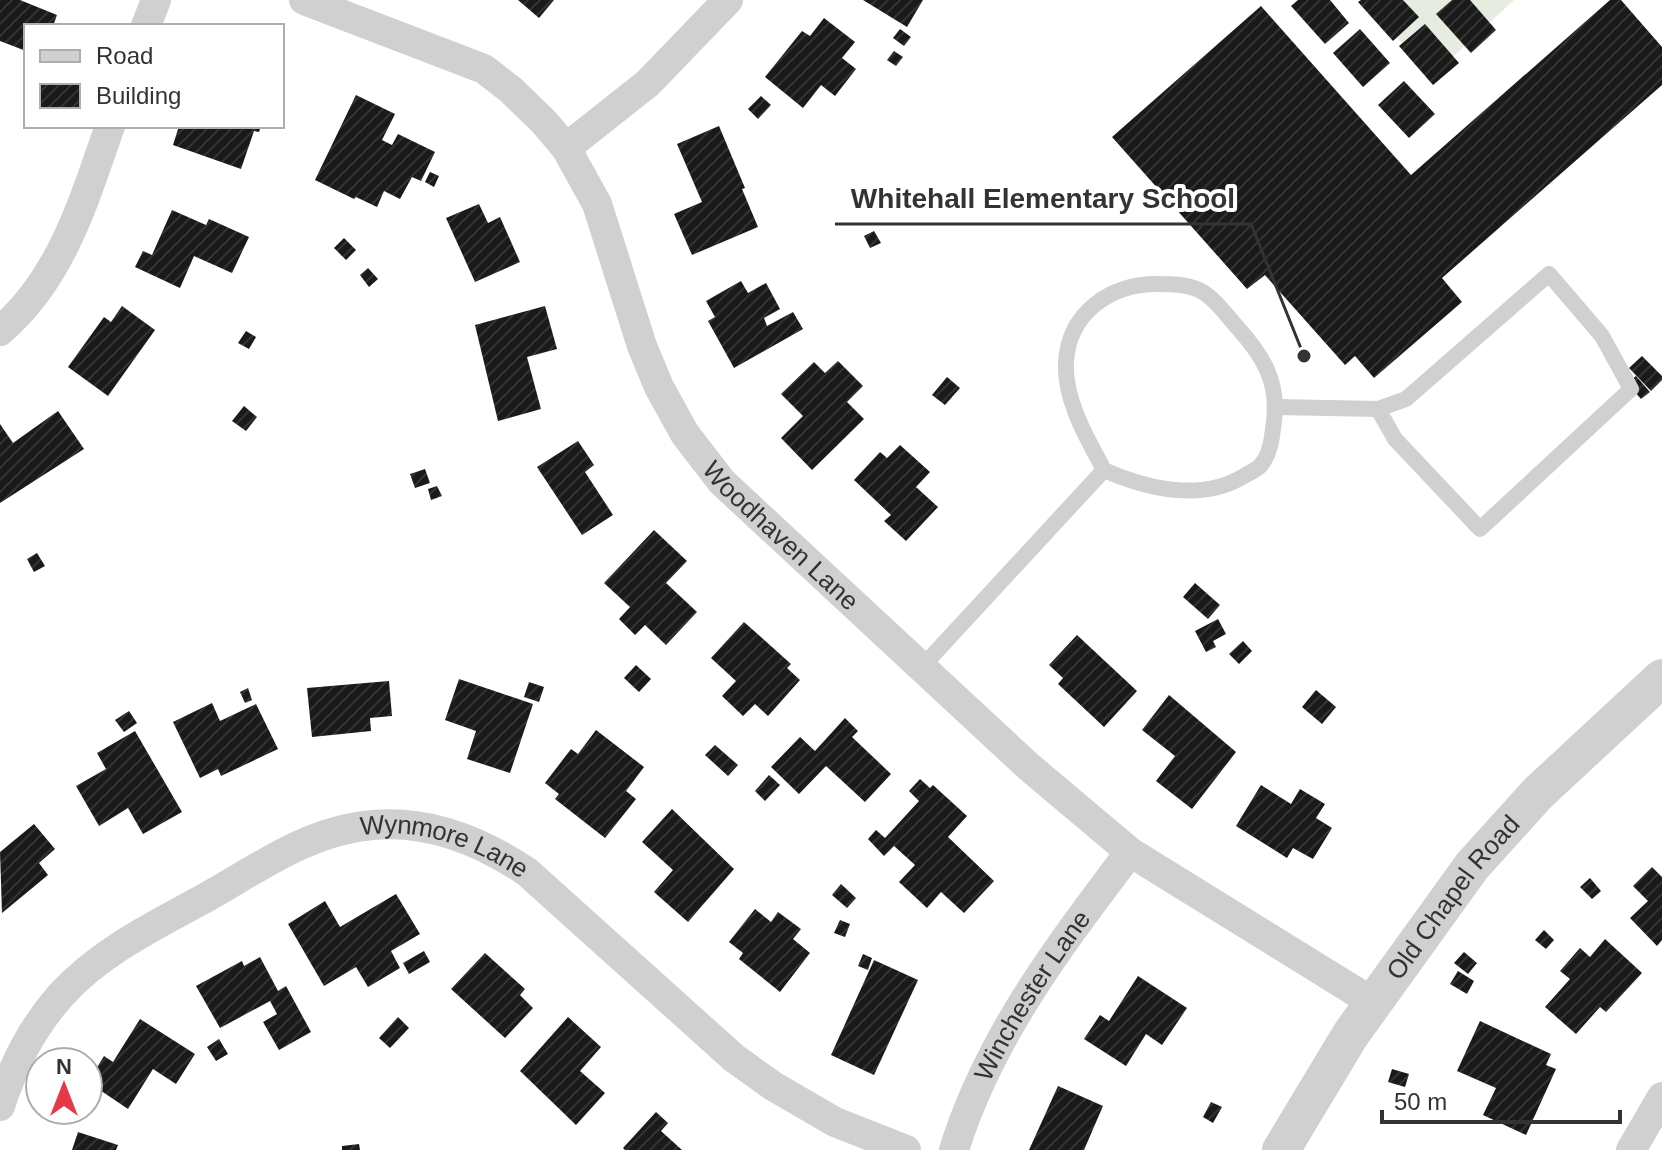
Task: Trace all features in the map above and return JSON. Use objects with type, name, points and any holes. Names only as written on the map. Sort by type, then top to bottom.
[{"type":"street","points":[[147,24],[156,0]]},
{"type":"street","name":"Woodhaven Lane","points":[[304,0],[484,69],[533,111],[566,148],[597,204],[642,346],[659,387],[685,434],[722,482],[1028,766],[1130,852],[1374,1003]]},
{"type":"street","points":[[566,148],[648,83],[728,0]]},
{"type":"street","points":[[0,331],[49,277],[79,213],[109,128]]},
{"type":"street","name":"Old Chapel Road","points":[[1281,1150],[1326,1073],[1472,866],[1538,793],[1662,678]]},
{"type":"street","name":"Wynmore Lane","points":[[0,1106],[28,1036],[62,994],[91,967],[142,932],[285,850],[331,833],[390,824],[440,829],[495,850],[527,872],[734,1058],[773,1086],[835,1122],[906,1150]]},
{"type":"street","name":"Winchester Lane","points":[[954,1150],[966,1111],[1005,1030],[1064,939],[1130,852]]},
{"type":"street","points":[[1631,1150],[1662,1097]]},
{"type":"lane","points":[[1276,407],[1378,409],[1406,399],[1549,274],[1602,336],[1631,389],[1480,529],[1395,439],[1378,409]]},
{"type":"lane","points":[[1139,284],[1183,285],[1201,291],[1247,338],[1268,367],[1276,407],[1271,446],[1259,467],[1232,484],[1204,489],[1166,489],[1134,483],[1104,470],[1079,422],[1066,364],[1078,321],[1095,303],[1118,290],[1139,284]]},
{"type":"lane","points":[[921,668],[1104,470]]},
{"type":"shaded area","points":[[1362,0],[1514,0],[1432,76]]},
{"type":"building","points":[[0,0],[20,0],[57,15],[54,24],[24,24],[24,50],[0,41]]},
{"type":"building","points":[[518,0],[554,0],[539,18]]},
{"type":"building","points":[[863,0],[923,0],[907,27]]},
{"type":"building","points":[[1298,0],[1330,0],[1349,23],[1325,44],[1291,6]]},
{"type":"building","points":[[1403,0],[1419,17],[1393,41],[1358,2]]},
{"type":"building","points":[[1452,0],[1470,0],[1496,30],[1471,53],[1436,14]]},
{"type":"building","points":[[1610,0],[1621,0],[1662,47],[1662,85],[1442,278],[1462,302],[1374,378],[1355,356],[1345,365],[1265,275],[1247,289],[1112,137],[1261,6],[1411,175]]},
{"type":"building","points":[[824,18],[855,42],[842,58],[856,69],[835,96],[821,85],[803,108],[765,77],[802,31],[810,36]]},
{"type":"building","points":[[1425,24],[1459,63],[1433,85],[1399,46]]},
{"type":"building","points":[[900,29],[911,37],[904,46],[893,38]]},
{"type":"building","points":[[1360,29],[1390,63],[1363,87],[1333,53]]},
{"type":"building","points":[[894,51],[903,57],[896,66],[887,60]]},
{"type":"building","points":[[1404,81],[1435,114],[1409,138],[1378,105]]},
{"type":"building","points":[[356,95],[395,114],[382,140],[392,145],[398,134],[435,152],[421,181],[412,177],[400,199],[384,191],[377,207],[315,180]]},
{"type":"building","points":[[761,96],[771,105],[758,119],[748,109]]},
{"type":"building","points":[[719,126],[758,227],[692,255],[674,214],[702,202],[677,144]]},
{"type":"building","points":[[178,128],[260,128],[259,132],[254,131],[241,169],[173,145]]},
{"type":"building","points":[[430,172],[439,176],[434,187],[425,182]]},
{"type":"building","points":[[479,204],[488,223],[500,217],[520,262],[475,282],[446,218]]},
{"type":"building","points":[[172,210],[206,225],[209,219],[249,237],[232,273],[194,256],[180,288],[135,267],[143,251],[152,255]]},
{"type":"building","points":[[874,231],[881,243],[870,248],[864,236]]},
{"type":"building","points":[[344,238],[356,250],[346,260],[334,248]]},
{"type":"building","points":[[368,268],[378,279],[369,287],[360,275]]},
{"type":"building","points":[[741,281],[748,293],[766,283],[780,309],[764,318],[767,326],[793,312],[803,329],[734,368],[708,321],[715,317],[706,301]]},
{"type":"building","points":[[122,306],[155,330],[108,396],[68,367],[104,317],[111,322]]},
{"type":"building","points":[[545,306],[557,349],[527,357],[541,409],[498,421],[475,325]]},
{"type":"building","points":[[246,331],[256,337],[249,349],[238,343]]},
{"type":"building","points":[[1642,356],[1662,376],[1651,391],[1629,368]]},
{"type":"building","points":[[838,361],[863,386],[847,402],[864,419],[812,470],[781,438],[803,416],[781,394],[814,362],[825,373]]},
{"type":"building","points":[[1636,376],[1650,392],[1641,399],[1627,383]]},
{"type":"building","points":[[947,377],[960,388],[945,405],[932,395]]},
{"type":"building","points":[[244,406],[257,417],[246,431],[232,421]]},
{"type":"building","points":[[58,411],[84,449],[0,503],[0,424],[13,443]]},
{"type":"building","points":[[578,441],[594,465],[585,472],[613,515],[582,535],[537,467]]},
{"type":"building","points":[[900,445],[930,472],[916,487],[938,507],[906,541],[884,521],[891,515],[854,480],[880,452],[887,458]]},
{"type":"building","points":[[425,469],[430,483],[415,488],[410,474]]},
{"type":"building","points":[[437,486],[442,496],[431,500],[428,489]]},
{"type":"building","points":[[654,530],[687,561],[666,583],[697,612],[666,645],[645,625],[635,635],[619,619],[630,607],[604,583]]},
{"type":"building","points":[[37,553],[45,566],[34,572],[27,559]]},
{"type":"building","points":[[1195,583],[1220,605],[1208,619],[1183,597]]},
{"type":"building","points":[[1218,619],[1226,634],[1213,641],[1216,647],[1206,652],[1195,631]]},
{"type":"building","points":[[744,622],[791,664],[787,668],[800,680],[768,716],[755,704],[743,716],[722,696],[736,681],[711,658]]},
{"type":"building","points":[[1077,635],[1137,691],[1104,727],[1058,684],[1063,678],[1049,665]]},
{"type":"building","points":[[1243,641],[1252,651],[1239,664],[1229,654]]},
{"type":"building","points":[[636,665],[651,679],[639,692],[624,678]]},
{"type":"building","points":[[459,679],[533,704],[510,773],[467,759],[476,731],[445,720]]},
{"type":"building","points":[[389,681],[392,716],[370,718],[371,731],[312,737],[307,688]]},
{"type":"building","points":[[529,682],[544,687],[539,702],[524,697]]},
{"type":"building","points":[[248,688],[252,700],[245,703],[240,692]]},
{"type":"building","points":[[1316,690],[1336,707],[1322,724],[1302,707]]},
{"type":"building","points":[[1169,695],[1236,752],[1192,809],[1156,781],[1175,756],[1142,730]]},
{"type":"building","points":[[212,703],[220,721],[256,704],[278,749],[221,776],[218,769],[200,778],[173,722]]},
{"type":"building","points":[[129,711],[137,723],[124,732],[115,720]]},
{"type":"building","points":[[845,718],[858,731],[852,737],[891,774],[865,802],[826,766],[799,794],[771,767],[800,737],[815,751]]},
{"type":"building","points":[[596,730],[644,767],[626,791],[636,799],[605,838],[555,799],[559,794],[545,783],[571,749],[578,754]]},
{"type":"building","points":[[135,731],[182,812],[143,834],[128,808],[99,826],[76,786],[106,769],[97,753]]},
{"type":"building","points":[[715,745],[738,765],[728,776],[705,755]]},
{"type":"building","points":[[769,775],[780,785],[765,801],[755,791]]},
{"type":"building","points":[[920,779],[930,788],[933,785],[967,816],[948,837],[994,881],[964,913],[941,892],[927,908],[899,882],[915,865],[894,846],[884,856],[868,839],[876,830],[885,838],[919,801],[909,791]]},
{"type":"building","points":[[1261,785],[1291,804],[1300,789],[1325,804],[1316,818],[1332,828],[1313,859],[1293,848],[1287,858],[1236,826]]},
{"type":"building","points":[[672,809],[734,869],[688,922],[654,892],[673,870],[642,842]]},
{"type":"building","points":[[34,824],[55,849],[39,863],[48,875],[2,913],[0,852]]},
{"type":"building","points":[[1652,867],[1662,877],[1662,940],[1657,946],[1630,918],[1648,901],[1633,886]]},
{"type":"building","points":[[1590,878],[1601,891],[1592,899],[1580,887]]},
{"type":"building","points":[[841,884],[856,898],[847,908],[832,895]]},
{"type":"building","points":[[396,894],[420,934],[391,951],[400,968],[368,987],[356,967],[324,986],[288,924],[325,901],[340,927]]},
{"type":"building","points":[[755,909],[771,922],[778,912],[801,929],[793,939],[810,953],[780,992],[739,959],[743,953],[729,942]]},
{"type":"building","points":[[840,920],[850,924],[845,937],[834,933]]},
{"type":"building","points":[[1544,930],[1554,940],[1546,949],[1535,940]]},
{"type":"building","points":[[1605,939],[1642,973],[1606,1012],[1600,1007],[1576,1034],[1545,1007],[1570,979],[1560,971],[1580,948],[1590,957]]},
{"type":"building","points":[[424,951],[430,962],[409,974],[403,963]]},
{"type":"building","points":[[1464,952],[1477,963],[1468,974],[1454,963]]},
{"type":"building","points":[[485,953],[525,989],[520,995],[533,1008],[505,1038],[451,989]]},
{"type":"building","points":[[863,954],[872,958],[868,970],[858,966]]},
{"type":"building","points":[[260,957],[278,991],[286,986],[311,1032],[279,1050],[263,1022],[277,1014],[270,1001],[220,1028],[196,986],[242,961],[244,966]]},
{"type":"building","points":[[874,960],[918,980],[874,1075],[831,1055]]},
{"type":"building","points":[[1458,971],[1474,981],[1467,994],[1450,984]]},
{"type":"building","points":[[1138,976],[1187,1008],[1162,1045],[1146,1034],[1126,1066],[1084,1039],[1100,1015],[1109,1021]]},
{"type":"building","points":[[398,1017],[409,1028],[390,1048],[379,1038]]},
{"type":"building","points":[[568,1017],[601,1047],[580,1071],[605,1093],[576,1125],[520,1071]]},
{"type":"building","points":[[140,1019],[195,1054],[176,1084],[153,1069],[128,1109],[104,1093],[104,1056],[113,1062]]},
{"type":"building","points":[[1480,1021],[1551,1054],[1546,1065],[1556,1069],[1526,1135],[1483,1115],[1496,1088],[1457,1071]]},
{"type":"building","points":[[219,1039],[228,1054],[216,1061],[207,1047]]},
{"type":"building","points":[[1392,1069],[1409,1074],[1405,1087],[1388,1082]]},
{"type":"building","points":[[1058,1086],[1103,1106],[1084,1150],[1029,1150]]},
{"type":"building","points":[[1211,1102],[1222,1107],[1213,1123],[1203,1117]]},
{"type":"building","points":[[656,1112],[668,1123],[661,1131],[682,1150],[625,1150],[623,1148]]},
{"type":"building","points":[[78,1132],[118,1145],[116,1150],[72,1150]]},
{"type":"building","points":[[359,1144],[360,1150],[342,1150],[342,1146]]},
{"type":"place","name":"Whitehall Elementary School","points":[[1304,356]]}]
